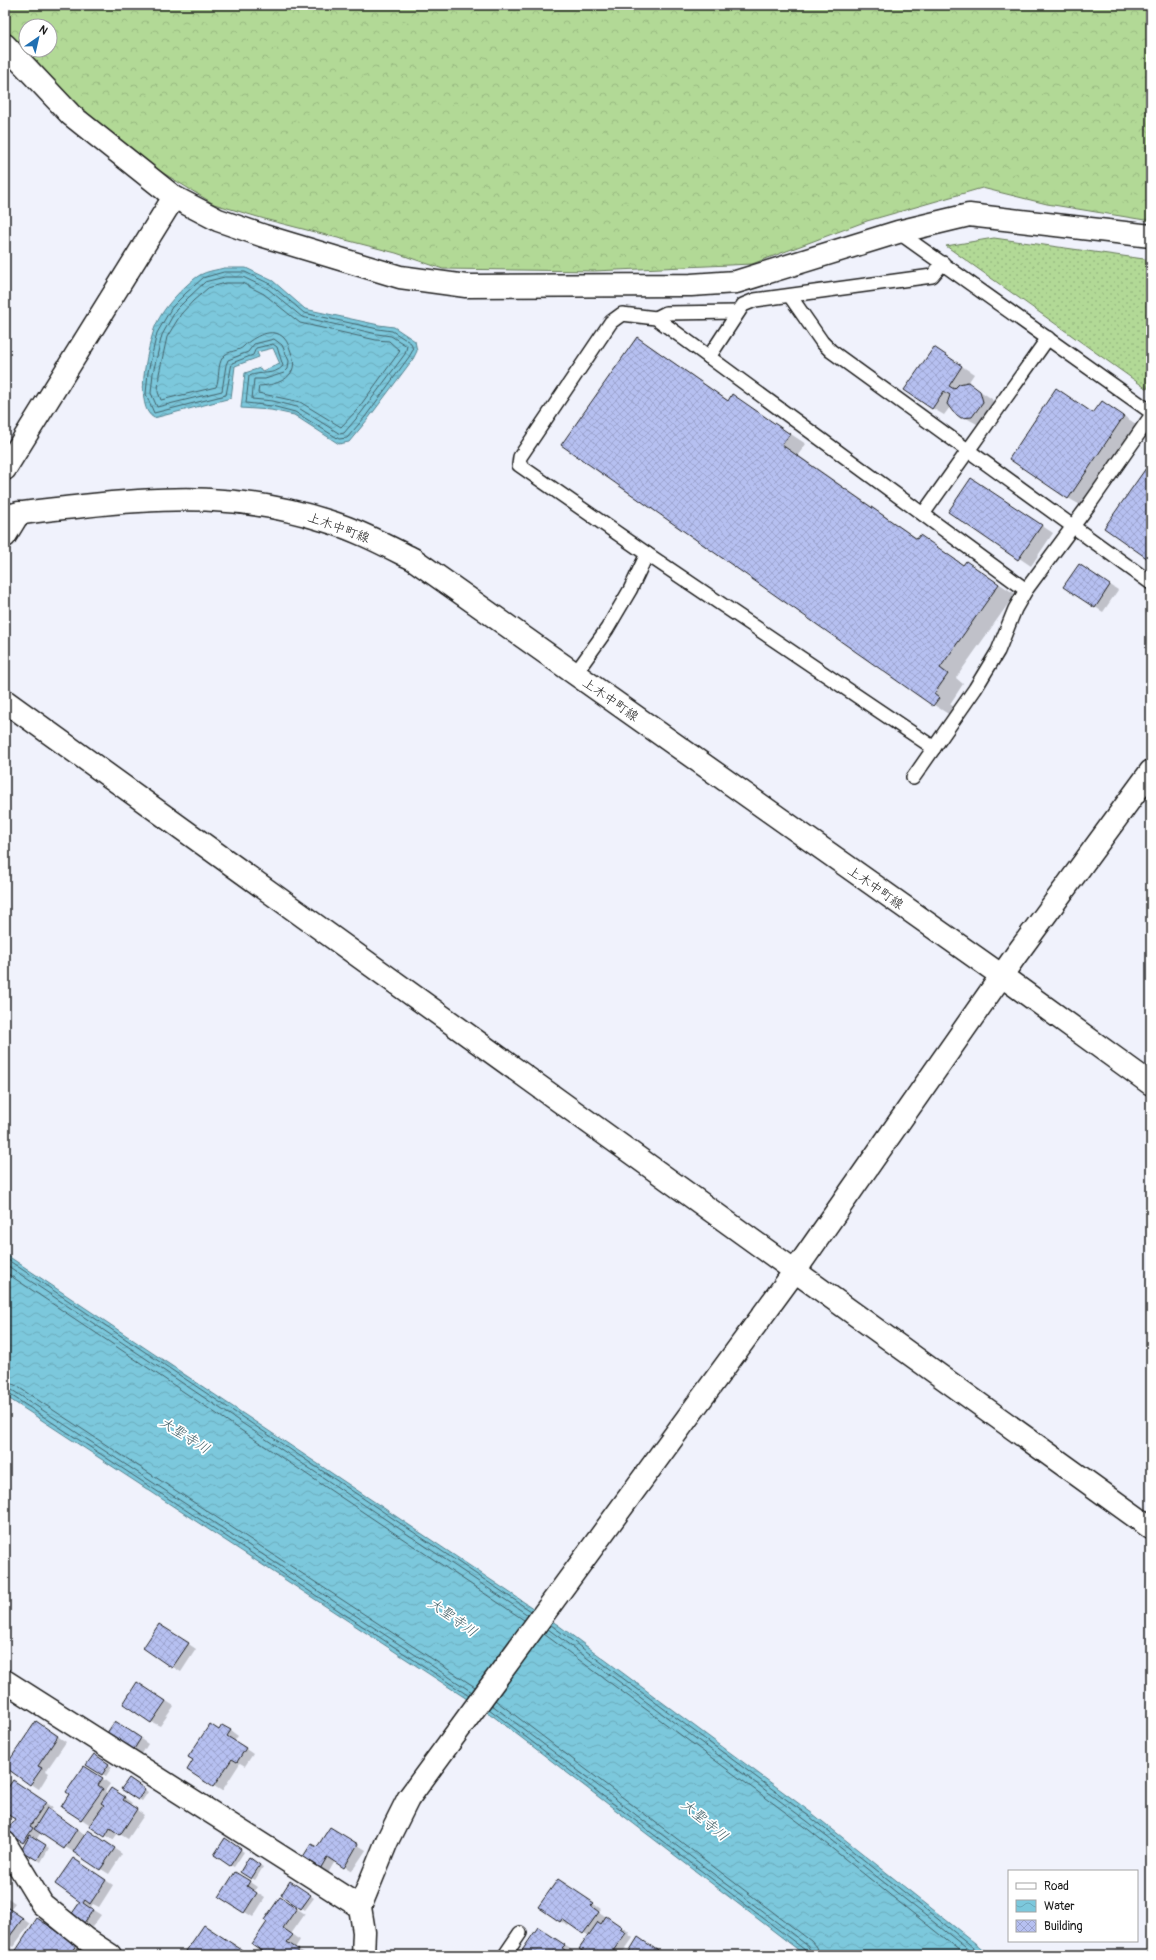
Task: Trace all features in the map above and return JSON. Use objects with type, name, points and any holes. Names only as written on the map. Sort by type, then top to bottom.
[{"type":"street","points":[[5,45],[71,115],[174,197],[218,220],[286,243],[400,277],[466,286],[691,285],[736,282],[898,232],[969,215],[1151,236]]},
{"type":"street","points":[[5,470],[174,197]]},
{"type":"street","name":"上木中町線","points":[[12,514],[144,499],[182,498],[252,503],[286,509],[328,521],[372,538],[413,559],[1002,976],[1151,1084]]},
{"type":"street","points":[[5,536],[12,514]]},
{"type":"street","points":[[5,701],[1151,1528]]},
{"type":"street","points":[[363,1955],[364,1932],[360,1907],[387,1841],[408,1799],[795,1271],[1002,976],[1151,771]]},
{"type":"street","points":[[5,1681],[360,1907]]},
{"type":"street","points":[[5,1843],[42,1904],[87,1940],[110,1955]]},
{"type":"lane","points":[[898,232],[1151,412]]},
{"type":"lane","points":[[709,357],[743,305],[755,300],[932,276],[943,263]]},
{"type":"lane","points":[[790,296],[822,342],[831,351],[967,452],[1151,584]]},
{"type":"lane","points":[[656,318],[666,313],[738,312]]},
{"type":"lane","points":[[934,748],[647,554],[519,465],[520,457],[611,322],[622,314],[656,318],[1026,590]]},
{"type":"lane","points":[[923,514],[1048,338]]},
{"type":"lane","points":[[913,778],[975,689],[998,651],[1015,608],[1026,590],[1151,416]]},
{"type":"lane","points":[[575,674],[607,629],[630,590],[647,554]]},
{"type":"lane","points":[[505,1955],[520,1933]]},
{"type":"green space","points":[[5,5],[1151,5],[1151,221],[1047,204],[982,188],[867,221],[752,264],[594,271],[443,269],[396,253],[268,220],[214,204],[150,165],[46,81],[27,58],[58,58],[58,18],[18,18],[18,48],[5,32]]},
{"type":"green space","points":[[994,238],[1151,260],[1151,379],[1147,389],[946,246]]},
{"type":"water","points":[[224,268],[246,268],[273,281],[305,309],[394,327],[415,341],[417,351],[413,359],[349,442],[339,444],[294,415],[271,410],[241,408],[245,373],[260,368],[262,371],[280,364],[273,348],[257,352],[259,357],[235,366],[231,398],[154,418],[148,412],[143,391],[145,365],[157,322],[172,300],[192,281],[200,275]]},
{"type":"water","name":"大聖寺川","points":[[5,1254],[558,1625],[813,1814],[990,1955],[805,1955],[493,1716],[5,1396]]},
{"type":"building","points":[[637,337],[728,401],[732,394],[790,434],[782,445],[917,539],[920,535],[963,565],[966,561],[999,584],[940,668],[948,674],[934,694],[939,698],[933,706],[561,445]]},
{"type":"building","points":[[934,347],[962,366],[949,386],[954,389],[959,384],[968,382],[980,391],[983,402],[972,417],[961,418],[953,412],[947,404],[950,395],[944,391],[932,409],[904,390]]},
{"type":"building","points":[[1056,388],[1093,413],[1102,401],[1124,416],[1068,499],[1009,459]]},
{"type":"building","points":[[1151,461],[1151,554],[1148,559],[1104,528]]},
{"type":"building","points":[[971,478],[1042,525],[1018,560],[948,512]]},
{"type":"building","points":[[1079,564],[1110,585],[1095,608],[1063,587]]},
{"type":"building","points":[[159,1624],[189,1643],[172,1668],[143,1648]]},
{"type":"building","points":[[137,1682],[166,1701],[151,1723],[123,1704]]},
{"type":"building","points":[[36,1721],[58,1736],[38,1766],[42,1768],[30,1785],[5,1767]]},
{"type":"building","points":[[115,1721],[141,1738],[131,1754],[105,1736]]},
{"type":"building","points":[[210,1724],[219,1730],[222,1725],[231,1730],[227,1736],[246,1748],[237,1762],[232,1759],[213,1787],[187,1770],[193,1760],[188,1757]]},
{"type":"building","points":[[94,1754],[109,1764],[102,1775],[86,1765]]},
{"type":"building","points":[[84,1766],[103,1778],[98,1785],[103,1789],[81,1820],[61,1807],[69,1794],[66,1792]]},
{"type":"building","points":[[129,1778],[145,1789],[138,1800],[121,1789]]},
{"type":"building","points":[[13,1780],[46,1802],[30,1826],[33,1828],[23,1843],[6,1832],[15,1819],[5,1813],[5,1792]]},
{"type":"building","points":[[111,1788],[125,1797],[123,1800],[137,1809],[120,1835],[110,1828],[105,1837],[89,1826],[104,1805],[101,1803]]},
{"type":"building","points":[[47,1808],[77,1829],[64,1849],[34,1829]]},
{"type":"building","points":[[330,1827],[358,1844],[344,1868],[327,1857],[319,1871],[301,1860],[311,1844],[317,1847]]},
{"type":"building","points":[[88,1830],[115,1848],[100,1870],[73,1852]]},
{"type":"building","points":[[30,1835],[46,1845],[37,1860],[21,1851]]},
{"type":"building","points":[[225,1838],[241,1849],[230,1866],[214,1855]]},
{"type":"building","points":[[249,1857],[260,1865],[251,1879],[240,1872]]},
{"type":"building","points":[[73,1858],[106,1880],[90,1904],[85,1900],[83,1903],[93,1910],[84,1923],[71,1915],[80,1902],[55,1884]]},
{"type":"building","points":[[235,1872],[250,1881],[247,1886],[257,1893],[244,1913],[219,1897]]},
{"type":"building","points":[[558,1879],[594,1903],[591,1906],[599,1912],[583,1934],[562,1919],[560,1922],[538,1907]]},
{"type":"building","points":[[290,1881],[311,1895],[301,1909],[281,1895]]},
{"type":"building","points":[[280,1897],[297,1908],[283,1928],[293,1935],[287,1942],[299,1950],[296,1955],[268,1955],[252,1944],[267,1922],[264,1920]]},
{"type":"building","points":[[5,1906],[23,1918],[5,1943]]},
{"type":"building","points":[[606,1916],[622,1927],[620,1929],[626,1933],[610,1955],[595,1955],[591,1952],[588,1955],[579,1949],[598,1922],[601,1924]]},
{"type":"building","points":[[37,1918],[77,1944],[69,1955],[13,1955]]},
{"type":"building","points":[[204,1925],[242,1950],[238,1955],[192,1955],[186,1951]]},
{"type":"building","points":[[538,1927],[565,1945],[562,1948],[572,1955],[519,1955]]},
{"type":"building","points":[[638,1937],[664,1955],[627,1955]]}]
